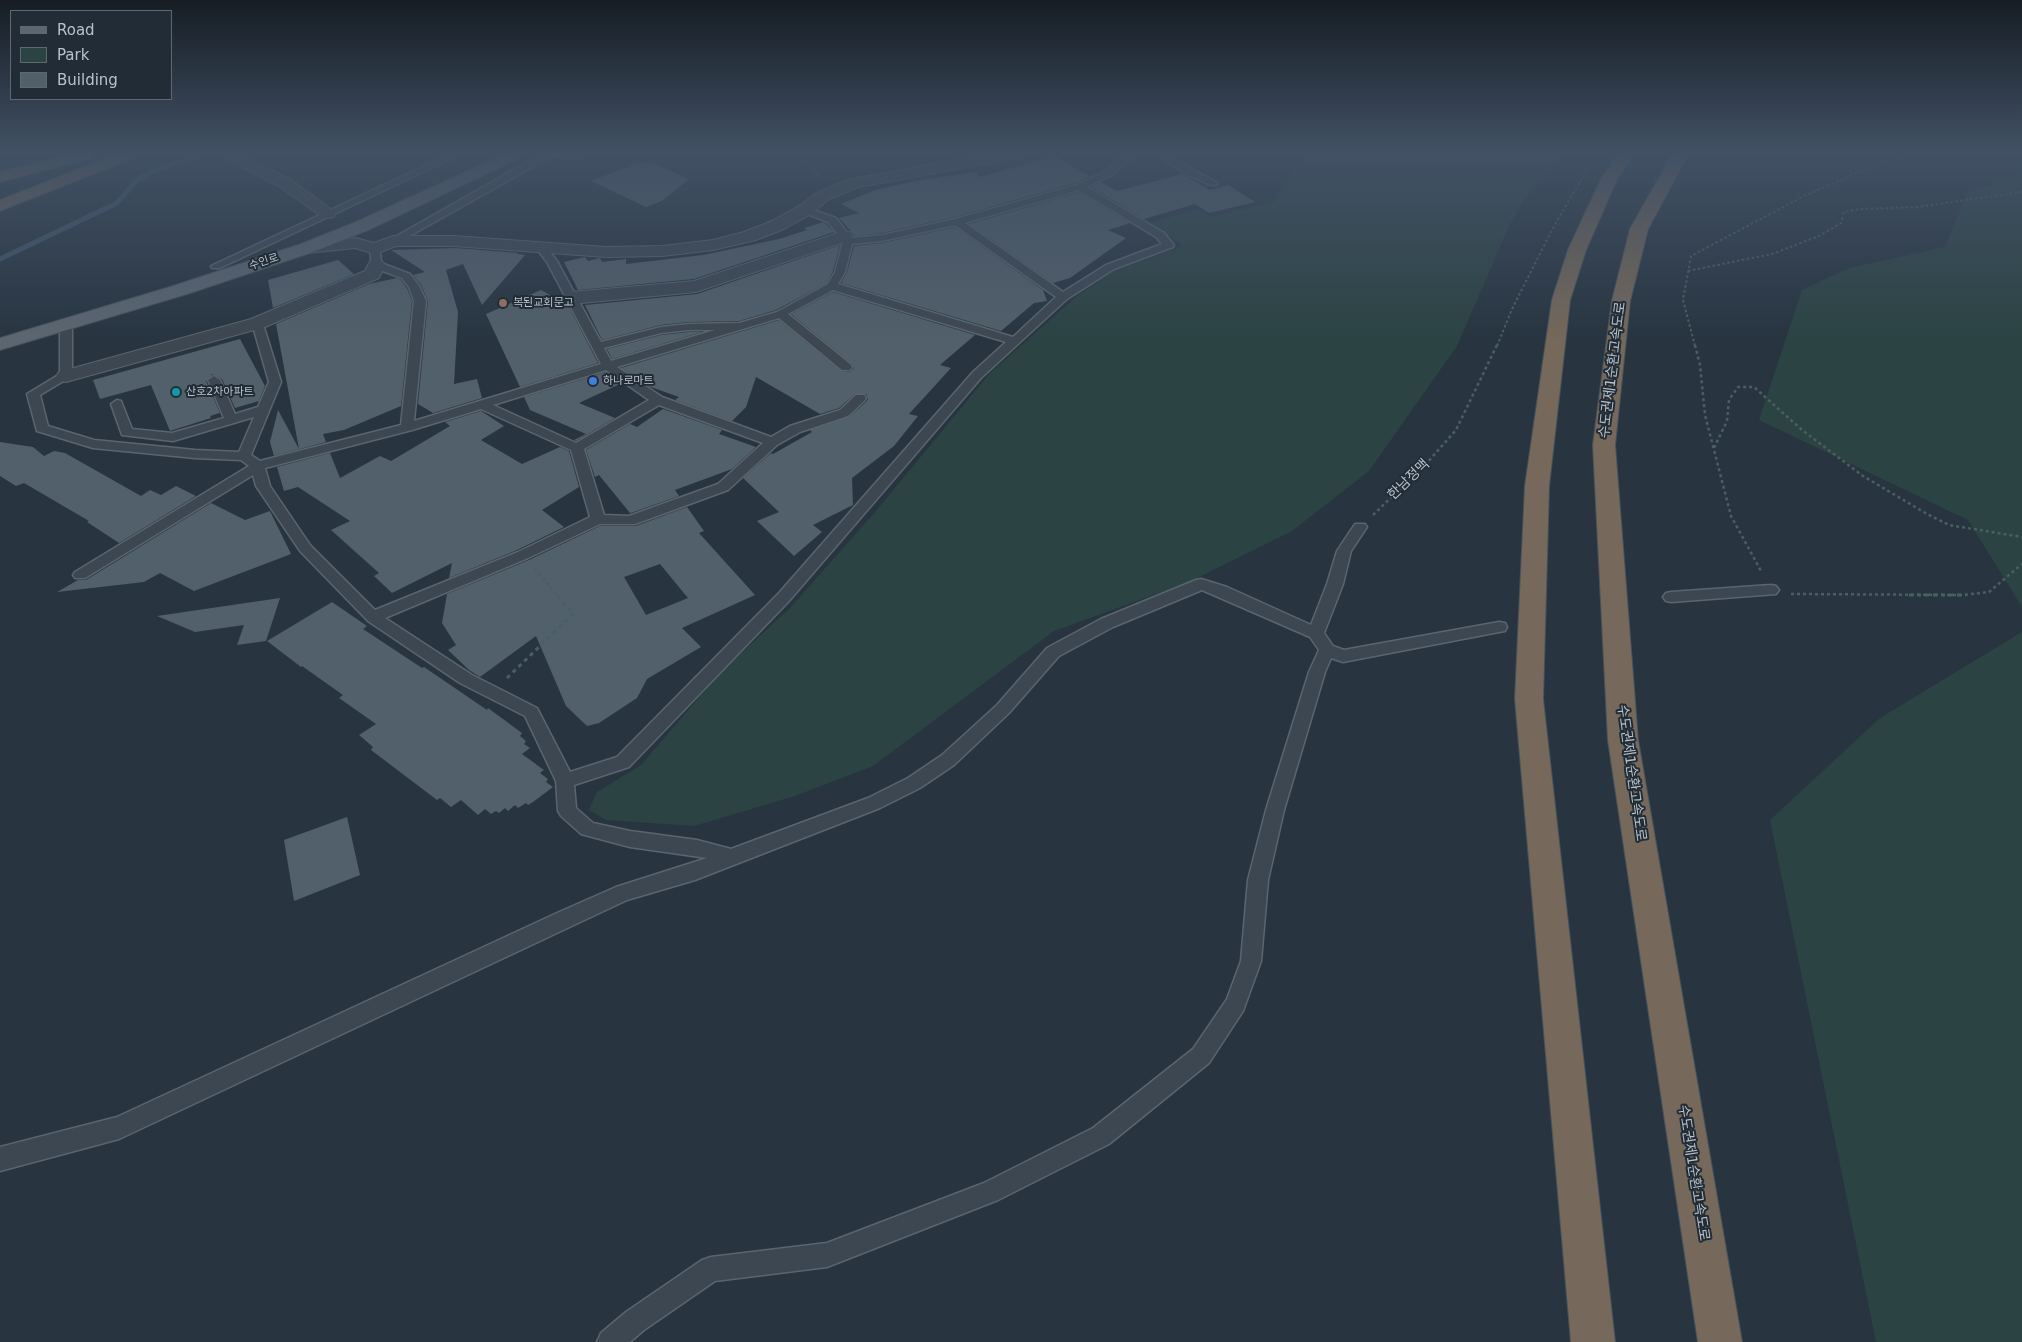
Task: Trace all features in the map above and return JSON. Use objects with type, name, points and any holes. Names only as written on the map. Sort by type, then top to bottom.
[{"type":"highway","points":[[1592,216],[1577,250],[1561,300],[1537,486],[1529,699],[1593,1342]]},
{"type":"highway","name":"수도권제1순환고속도로","points":[[1646,216],[1639,229],[1621,301],[1604,446],[1623,740],[1720,1342]]},
{"type":"main road","name":"수인로","points":[[0,331],[216,266],[300,237],[349,216]]},
{"type":"main road","name":"수인로","points":[[0,344],[66,325],[307,248],[386,216]]},
{"type":"street","points":[[66,376],[258,324],[373,274],[375,257],[393,241],[519,244],[542,249],[606,252],[652,251],[713,245],[750,236],[778,225],[795,216]]},
{"type":"street","points":[[571,298],[696,286],[846,238]]},
{"type":"street","points":[[307,248],[356,243],[375,257]]},
{"type":"lane","points":[[216,266],[322,216]]},
{"type":"lane","points":[[393,241],[435,216]]},
{"type":"lane","points":[[66,325],[66,376],[33,394],[42,428],[93,444],[251,461],[408,427],[781,314],[832,286],[840,272],[846,238],[832,220],[820,216]]},
{"type":"lane","points":[[846,238],[882,238],[979,216]]},
{"type":"lane","points":[[565,781],[623,762],[784,597],[977,375],[1063,297],[1110,266],[1169,245],[1160,235],[1128,216]]},
{"type":"lane","points":[[957,222],[1063,297]]},
{"type":"lane","points":[[542,249],[552,261],[608,366],[658,400],[772,442]]},
{"type":"lane","points":[[375,257],[406,276],[414,286],[420,301],[408,427]]},
{"type":"lane","points":[[832,286],[1015,341]]},
{"type":"lane","points":[[781,314],[846,367]]},
{"type":"lane","points":[[258,324],[274,382],[263,410],[251,461],[263,486],[305,548],[373,617],[466,679],[530,712],[565,781],[567,812],[588,829],[630,839],[697,848],[731,857]]},
{"type":"lane","points":[[598,346],[661,330],[689,326],[740,326]]},
{"type":"lane","points":[[214,380],[231,420]]},
{"type":"lane","points":[[373,617],[523,555],[598,519],[630,521],[723,487],[772,442],[795,429],[844,413],[860,398]]},
{"type":"lane","points":[[577,448],[658,400]]},
{"type":"lane","points":[[117,404],[128,432],[173,437],[263,410]]},
{"type":"lane","points":[[481,404],[577,448],[598,519]]},
{"type":"lane","points":[[80,575],[251,461]]},
{"type":"lane","points":[[610,1342],[635,1321],[711,1269],[827,1255],[990,1192],[1101,1136],[1201,1056],[1236,1004],[1251,962],[1258,880],[1275,810],[1317,672],[1321,642],[1344,551],[1360,527]]},
{"type":"lane","points":[[0,1159],[118,1128],[623,893],[688,874],[874,803],[914,783],[948,760],[1003,709],[1054,652],[1107,623],[1201,584],[1222,590],[1321,642],[1343,656],[1499,628]]},
{"type":"lane","points":[[1671,597],[1771,590]]},
{"type":"path","name":"한남정맥","points":[[1360,527],[1426,464],[1456,430],[1489,364],[1512,310],[1560,216]]},
{"type":"path","points":[[1767,216],[1690,256],[1682,300],[1700,365],[1705,415],[1731,516],[1771,590],[1793,594],[1963,595],[1989,592],[2022,564]]},
{"type":"path","points":[[1688,271],[1772,254],[1819,236],[1841,223],[1843,216]]},
{"type":"path","points":[[1714,449],[1727,421],[1729,400],[1738,387],[1754,387],[1802,430],[1863,476],[1927,514],[1949,525],[2022,537]]},
{"type":"path","points":[[492,692],[573,614],[523,555]]},
{"type":"green space","points":[[1175,216],[1515,216],[1457,346],[1369,471],[1292,531],[1187,583],[1054,631],[873,766],[795,796],[694,826],[606,820],[589,810],[597,792],[641,765],[720,673],[790,608],[875,512],[990,373],[1077,296],[1114,271],[1183,246],[1150,223]]},
{"type":"green space","points":[[1958,216],[2022,216],[2022,607],[1968,520],[1759,420],[1802,290],[1849,268],[1945,247]]},
{"type":"green space","points":[[2022,632],[2022,1342],[1876,1342],[1770,820],[1880,718]]},
{"type":"building","points":[[848,216],[960,216],[882,233],[855,236],[839,218]]},
{"type":"building","points":[[998,216],[1118,216],[1130,223],[1108,230],[1126,238],[1070,278],[1053,283],[969,224]]},
{"type":"building","points":[[1138,216],[1155,216],[1144,219]]},
{"type":"building","points":[[824,222],[834,232],[694,279],[578,290],[564,262],[585,257],[588,261],[600,258],[602,262],[626,259],[626,264],[703,255],[779,239]]},
{"type":"building","points":[[955,227],[1043,290],[1047,301],[1034,303],[1001,331],[841,283],[847,272],[854,246],[882,243]]},
{"type":"building","points":[[840,245],[833,271],[827,283],[776,310],[739,321],[689,322],[661,325],[602,340],[585,305],[697,294]]},
{"type":"building","points":[[455,248],[525,255],[482,305],[463,264],[446,270],[458,312],[454,384],[477,379],[482,398],[433,413],[418,404],[428,301],[421,285],[413,275],[425,272],[391,250]]},
{"type":"building","points":[[338,260],[354,274],[273,308],[268,280]]},
{"type":"building","points":[[397,278],[407,288],[412,301],[401,406],[344,430],[323,434],[326,442],[274,456],[270,442],[278,410],[299,449],[276,324],[369,284]]},
{"type":"building","points":[[541,290],[568,305],[598,363],[520,387],[486,314]]},
{"type":"building","points":[[833,292],[975,335],[940,365],[951,368],[909,414],[918,416],[894,446],[852,478],[853,505],[813,525],[822,532],[794,556],[757,521],[779,512],[743,478],[771,453],[773,454],[812,432],[810,430],[849,417],[866,402],[868,399],[866,394],[855,394],[839,408],[820,414],[756,377],[746,407],[732,421],[675,400],[679,397],[648,386],[621,368],[779,320],[841,371],[850,372],[854,368],[851,363],[791,314]]},
{"type":"building","points":[[702,332],[612,359],[607,349],[661,335]]},
{"type":"building","name":"산호2차아파트","points":[[240,339],[265,386],[259,401],[235,408],[222,379],[213,374],[206,381],[220,413],[210,416],[211,418],[170,431],[151,385],[100,399],[93,380]]},
{"type":"building","points":[[606,372],[622,383],[579,403],[615,418],[576,441],[574,440],[586,434],[530,410],[524,397]]},
{"type":"building","points":[[663,409],[722,430],[719,434],[756,447],[732,469],[675,490],[679,496],[628,514],[630,513],[599,475],[595,477],[586,450],[630,424],[637,427]]},
{"type":"building","points":[[481,411],[504,426],[481,440],[522,464],[560,447],[569,451],[579,487],[542,510],[564,527],[517,550],[449,578],[452,563],[392,593],[374,576],[379,573],[331,530],[350,521],[298,487],[284,491],[277,467],[330,453],[340,478],[380,456],[391,461],[450,426],[445,422]]},
{"type":"building","points":[[0,442],[33,447],[44,456],[54,451],[65,453],[141,496],[150,490],[161,495],[176,486],[196,496],[119,543],[87,522],[89,521],[24,483],[16,486],[0,476]]},
{"type":"building","points":[[211,503],[245,520],[270,511],[291,554],[194,591],[160,573],[144,582],[57,592],[78,580],[86,580]]},
{"type":"building","points":[[687,507],[704,531],[699,533],[755,595],[682,628],[701,647],[647,679],[637,698],[599,723],[587,726],[566,706],[536,636],[480,677],[469,670],[448,650],[456,645],[442,623],[447,594],[529,560],[600,526],[636,526]],"holes":[[[660,564],[688,598],[646,615],[624,577]]]},
{"type":"building","points":[[280,598],[266,641],[237,645],[244,625],[195,632],[157,616]]},
{"type":"building","points":[[332,602],[367,626],[363,629],[422,668],[424,667],[487,710],[488,708],[522,733],[520,736],[526,741],[524,744],[530,748],[522,754],[544,770],[540,773],[548,779],[546,782],[553,787],[528,805],[526,803],[518,808],[515,805],[508,811],[505,808],[499,813],[496,811],[491,814],[485,809],[478,815],[461,800],[451,807],[440,798],[437,800],[371,750],[373,747],[359,735],[376,724],[339,698],[343,695],[301,667],[267,641]]},
{"type":"building","points":[[347,817],[360,875],[294,901],[284,840]]},
{"type":"waterway","points":[[0,259],[91,216]]},
{"type":"place","name":"복된교회문고","points":[[503,303]]},
{"type":"place","name":"하나로마트","points":[[593,381]]},
{"type":"place","name":"산호2차아파트","points":[[176,392]]}]
